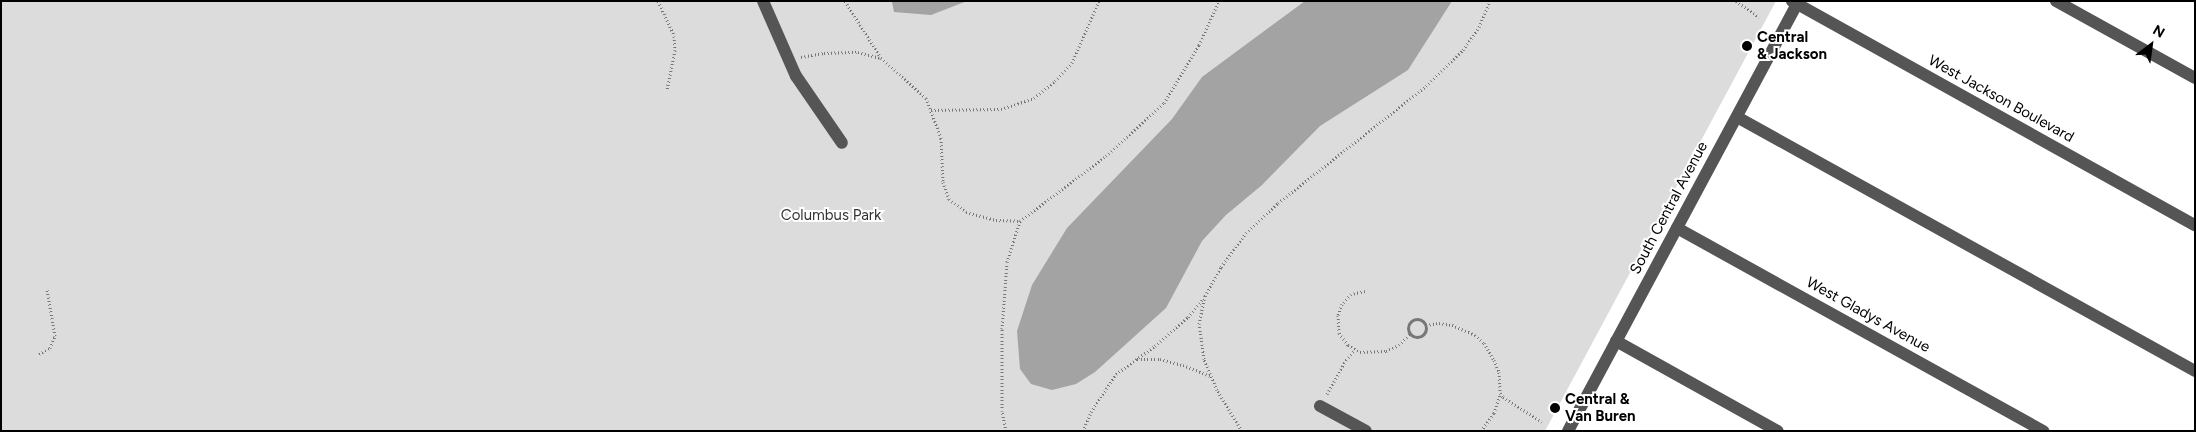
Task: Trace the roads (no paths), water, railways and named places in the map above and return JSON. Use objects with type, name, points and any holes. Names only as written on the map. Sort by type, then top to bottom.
[{"type":"street","points":[[763,1],[796,76],[842,143]]},
{"type":"street","points":[[2056,1],[2195,78]]},
{"type":"street","name":"South Central Avenue","points":[[1568,431],[1737,117],[1796,2]]},
{"type":"street","name":"West Jackson Boulevard","points":[[1796,2],[2195,225]]},
{"type":"street","points":[[1737,117],[2195,371]]},
{"type":"street","name":"West Gladys Avenue","points":[[1677,228],[2043,431]]},
{"type":"street","points":[[1616,341],[1778,431]]},
{"type":"street","points":[[1323,401],[1366,431]]},
{"type":"place","name":"Central & Jackson","points":[[1747,46]]},
{"type":"place","name":"Central & Van Buren","points":[[1555,408]]},
{"type":"park label","name":"Columbus Park","points":[[831,216]]}]
